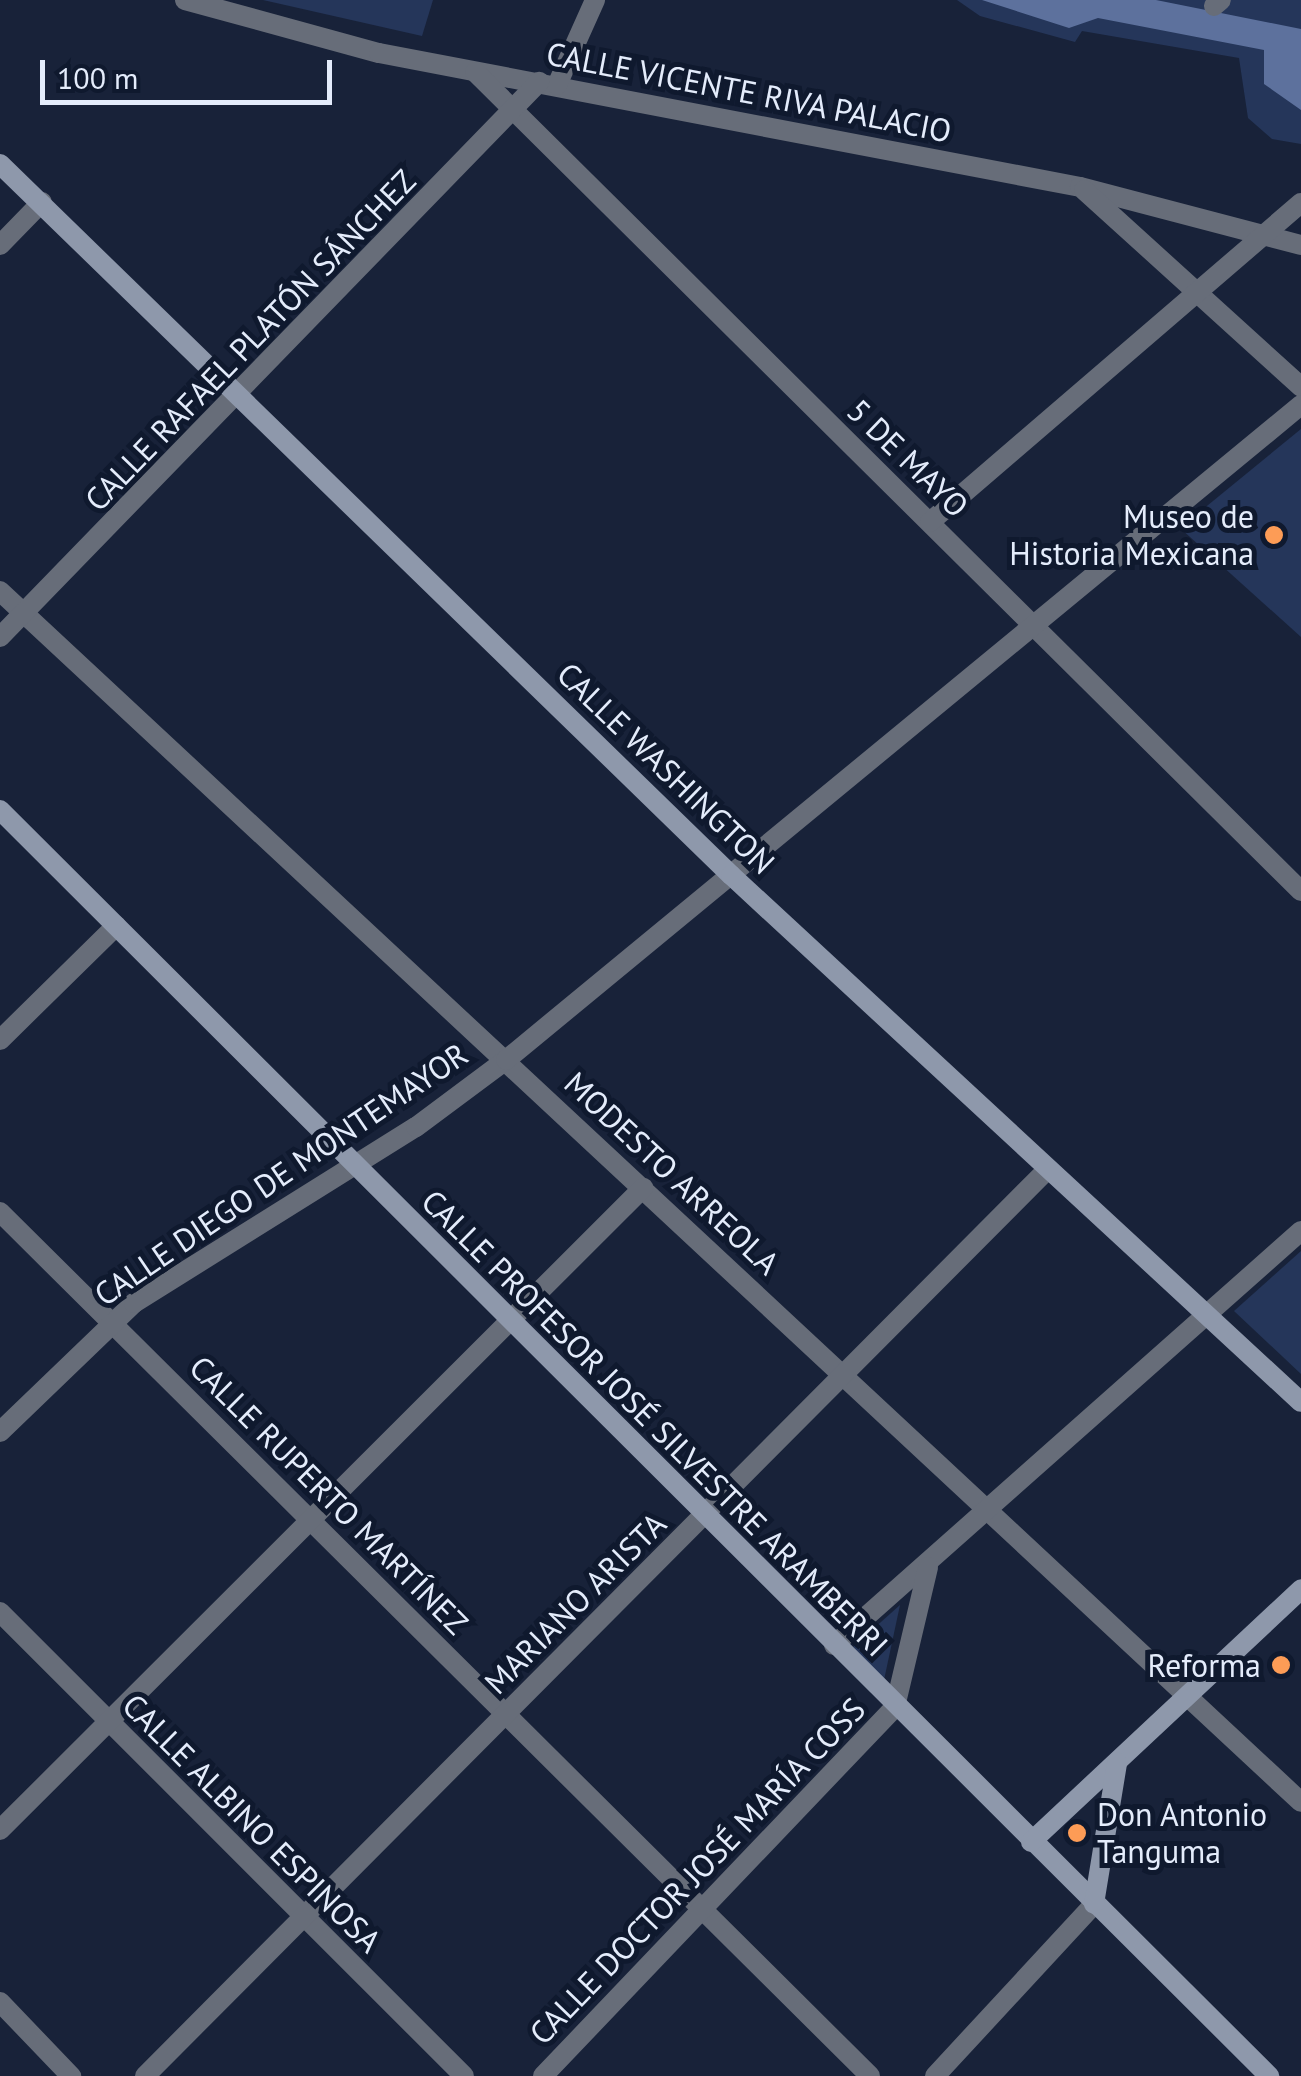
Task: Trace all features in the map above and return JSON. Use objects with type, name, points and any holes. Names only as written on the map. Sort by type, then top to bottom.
[{"type":"main road","name":"CALLE WASHINGTON","points":[[0,164],[731,875],[1046,1171],[1301,1402]]},
{"type":"main road","name":"CALLE PROFESOR JOSÉ SILVESTRE ARAMBERRI","points":[[0,810],[1269,2076]]},
{"type":"main road","points":[[1032,1842],[1301,1589]]},
{"type":"main road","points":[[1094,1904],[1117,1763]]},
{"type":"street","name":"CALLE VICENTE RIVA PALACIO","points":[[185,0],[475,72],[1080,187],[1269,230],[1301,245]]},
{"type":"street","name":"CALLE RAFAEL PLATÓN SÁNCHEZ","points":[[0,637],[513,112],[548,83],[595,0]]},
{"type":"street","name":"5 DE MAYO","points":[[475,72],[1301,890]]},
{"type":"street","points":[[1080,187],[1301,387]]},
{"type":"street","points":[[0,245],[42,202]]},
{"type":"street","points":[[930,522],[1301,204]]},
{"type":"street","name":"CALLE DIEGO DE MONTEMAYOR","points":[[0,1432],[110,1322],[356,1166],[506,1060],[1032,622],[1301,405]]},
{"type":"street","name":"MODESTO ARREOLA","points":[[0,591],[1301,1802]]},
{"type":"street","points":[[0,1040],[116,926]]},
{"type":"street","name":"MARIANO ARISTA","points":[[145,2076],[1046,1171]]},
{"type":"street","points":[[0,1830],[507,1316],[643,1188]]},
{"type":"street","name":"CALLE RUPERTO MARTÍNEZ","points":[[0,1212],[870,2076]]},
{"type":"street","points":[[834,1645],[928,1567],[1301,1231]]},
{"type":"street","points":[[895,1707],[928,1567]]},
{"type":"street","name":"CALLE ALBINO ESPINOSA","points":[[0,1612],[464,2076]]},
{"type":"street","name":"CALLE DOCTOR JOSÉ MARÍA COSS","points":[[542,2076],[707,1912],[895,1707]]},
{"type":"street","points":[[935,2076],[1094,1904]]},
{"type":"street","points":[[0,2002],[72,2076]]},
{"type":"shaded area","points":[[263,0],[433,0],[422,36]]},
{"type":"shaded area","points":[[957,0],[1301,0],[1301,144],[1272,139],[1248,118],[1239,58],[1082,31],[1075,42],[980,16]]},
{"type":"shaded area","points":[[982,0],[1156,0],[1301,29],[1301,110],[1264,84],[1264,50],[1098,18],[1069,28]]},
{"type":"shaded area","points":[[1301,429],[1301,637],[1180,528]]},
{"type":"shaded area","points":[[1301,1251],[1301,1374],[1234,1311]]},
{"type":"shaded area","points":[[900,1605],[884,1680],[853,1647]]},
{"type":"place","name":"Museo de Historia Mexicana","points":[[1274,535]]},
{"type":"place","name":"Reforma","points":[[1281,1665]]},
{"type":"place","name":"Don Antonio Tanguma","points":[[1077,1833]]}]
